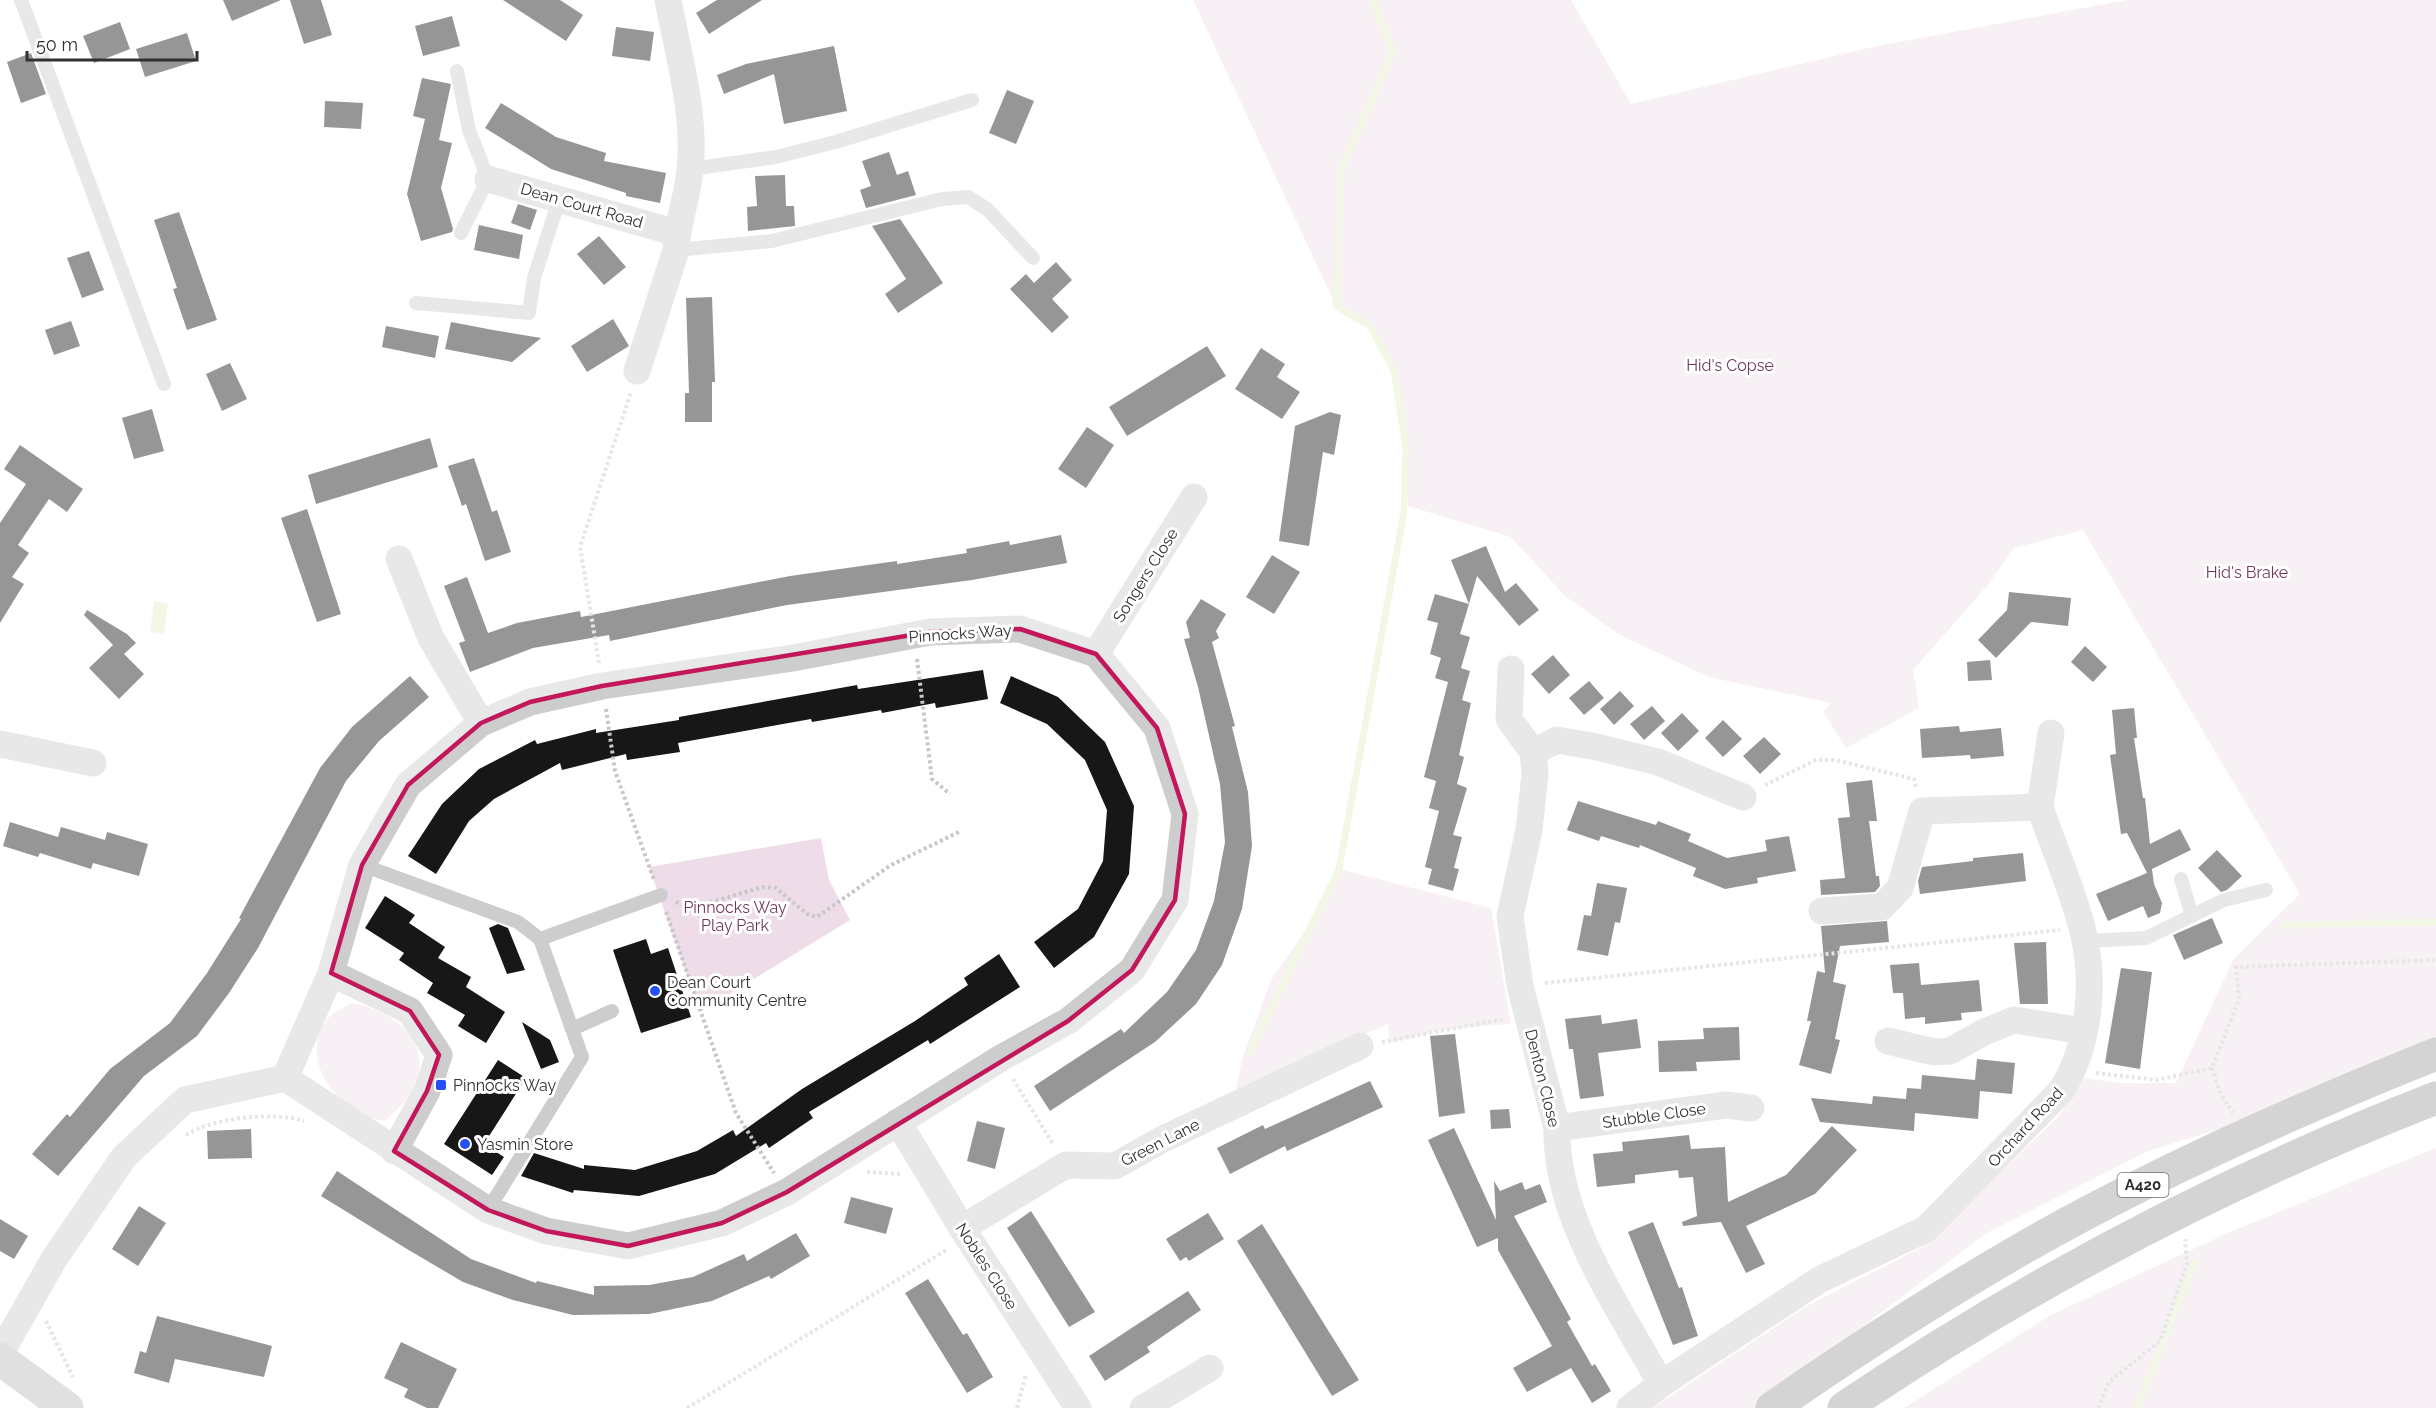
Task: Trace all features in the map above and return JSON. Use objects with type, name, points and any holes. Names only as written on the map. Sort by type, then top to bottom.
[{"type":"highway","name":"A420","points":[[1772,1408],[1865,1344],[1929,1304],[2096,1209],[2264,1128],[2436,1054]]},
{"type":"highway","name":"A420","points":[[1844,1408],[1958,1334],[2133,1235],[2301,1153],[2436,1098]]},
{"type":"main road","points":[[0,1359],[67,1408]]},
{"type":"street","points":[[636,371],[676,242],[690,169],[688,112],[668,0]]},
{"type":"street","name":"Dean Court Road","points":[[488,179],[560,197],[676,242]]},
{"type":"street","name":"Songers Close","points":[[1096,654],[1194,497]]},
{"type":"street","points":[[399,559],[430,638],[482,723]]},
{"type":"street","name":"Pinnocks Way","points":[[285,1078],[331,973],[362,865],[408,785],[482,723],[530,702],[602,686],[794,658],[913,635],[1020,629],[1096,654]]},
{"type":"street","points":[[0,1354],[54,1259],[123,1157],[185,1100],[285,1078],[488,1210],[546,1231],[628,1245],[722,1223],[787,1191],[1001,1058],[1068,1021],[1132,970],[1175,900],[1185,814],[1157,728],[1096,654]]},
{"type":"street","points":[[1511,669],[1509,719],[1533,752],[1557,740],[1597,747],[1658,762],[1743,797]]},
{"type":"street","points":[[1822,911],[1882,907],[1900,888],[1922,811],[2040,807],[2051,733]]},
{"type":"street","points":[[0,744],[93,763]]},
{"type":"street","name":"Denton Close","points":[[1533,752],[1534,793],[1529,830],[1510,915],[1520,986],[1557,1128],[1556,1152],[1567,1197],[1583,1241],[1661,1384]]},
{"type":"street","name":"Orchard Road","points":[[1630,1408],[1661,1384],[1819,1280],[1926,1229],[2061,1091],[2074,1070],[2084,1031],[2090,985],[2084,934],[2040,807]]},
{"type":"street","points":[[331,973],[410,1011],[439,1055],[427,1091],[394,1151]]},
{"type":"street","points":[[1888,1041],[1934,1052],[1950,1051],[1984,1032],[2014,1020],[2084,1031]]},
{"type":"street","name":"Green Lane","points":[[1066,1165],[1115,1166],[1161,1140],[1360,1046]]},
{"type":"street","name":"Stubble Close","points":[[1557,1128],[1726,1105],[1751,1108]]},
{"type":"street","name":"Nobles Close","points":[[898,1122],[962,1228],[1078,1408]]},
{"type":"street","points":[[962,1228],[1066,1165]]},
{"type":"street","points":[[1143,1408],[1210,1368]]},
{"type":"lane","points":[[21,0],[164,384]]},
{"type":"lane","points":[[457,71],[470,130],[488,179],[461,233]]},
{"type":"lane","points":[[690,169],[776,157],[839,141],[972,100]]},
{"type":"lane","points":[[416,303],[529,313],[534,278],[560,197]]},
{"type":"lane","points":[[676,242],[772,241],[942,199],[968,197],[987,209],[1033,258]]},
{"type":"lane","points":[[362,865],[518,922],[540,939],[582,1056],[488,1210]]},
{"type":"lane","points":[[2181,879],[2192,916]]},
{"type":"lane","points":[[2084,934],[2146,938],[2224,900],[2266,890]]},
{"type":"lane","points":[[540,939],[660,895]]},
{"type":"lane","points":[[572,1029],[612,1011]]},
{"type":"path","points":[[636,371],[626,413],[580,547],[615,771],[736,1113],[787,1191]]},
{"type":"path","points":[[913,635],[932,779],[950,794]]},
{"type":"path","points":[[1743,797],[1816,760],[1836,760],[1914,779],[1922,811]]},
{"type":"path","points":[[660,895],[691,908],[763,887],[776,888],[807,914],[817,917],[891,865],[961,831]]},
{"type":"path","points":[[1520,986],[2084,934]]},
{"type":"path","points":[[2237,1118],[2220,1093],[2212,1068],[2239,999],[2236,967],[2436,960]]},
{"type":"path","points":[[1360,1046],[1527,1014]]},
{"type":"path","points":[[1001,1058],[1066,1165]]},
{"type":"path","points":[[2074,1070],[2157,1080],[2212,1068]]},
{"type":"path","points":[[687,1408],[954,1245],[962,1228]]},
{"type":"path","points":[[2098,1408],[2109,1382],[2160,1341],[2187,1264],[2184,1240],[2193,1234]]},
{"type":"highlighted area","points":[[1020,629],[1096,654],[1157,728],[1185,814],[1175,900],[1132,970],[1068,1021],[787,1192],[722,1223],[628,1246],[546,1231],[488,1210],[394,1151],[427,1091],[439,1055],[410,1011],[331,973],[362,865],[408,785],[481,723],[530,702],[602,686],[930,632]]},
{"type":"green space","points":[[1193,0],[1571,0],[1631,104],[1877,46],[2127,0],[2436,0],[2436,1046],[2266,1115],[2148,1151],[1985,1234],[1755,1408],[1652,1408],[1807,1306],[1924,1246],[2059,1116],[2082,1078],[2122,1083],[2176,1083],[2233,960],[2300,894],[2083,530],[2014,548],[1987,586],[1913,670],[1919,708],[1846,748],[1823,712],[1831,703],[1709,677],[1620,635],[1565,596],[1511,537],[1408,506],[1405,437],[1392,369],[1371,328],[1336,306]]},
{"type":"green space","name":"Pinnocks Way Play Park","points":[[821,838],[829,880],[850,920],[700,1012],[649,867]]},
{"type":"green space","points":[[1339,869],[1491,908],[1511,1024],[1447,1029],[1390,1043],[1388,1024],[1236,1090],[1242,1060],[1271,980],[1315,917]]},
{"type":"green space","points":[[352,1003],[376,1010],[396,1021],[409,1035],[418,1050],[419,1067],[415,1085],[403,1103],[384,1121],[368,1117],[352,1109],[327,1083],[320,1067],[317,1051],[319,1034],[328,1018]]},
{"type":"green space","points":[[2436,1148],[2436,1408],[1904,1408],[2049,1316],[2232,1231]]},
{"type":"shaded area","points":[[154,601],[168,603],[164,634],[150,632]]},
{"type":"building","points":[[223,0],[281,0],[232,21]]},
{"type":"building","points":[[290,0],[321,0],[332,35],[304,44]]},
{"type":"building","points":[[503,0],[560,0],[583,15],[566,41]]},
{"type":"building","points":[[717,0],[762,0],[709,34],[696,13]]},
{"type":"building","points":[[452,16],[460,46],[423,56],[415,26]]},
{"type":"building","points":[[120,22],[130,49],[94,63],[83,36]]},
{"type":"building","points":[[616,27],[654,32],[650,61],[612,56]]},
{"type":"building","points":[[187,33],[196,61],[145,77],[136,49]]},
{"type":"building","points":[[834,46],[847,111],[784,124],[774,74],[724,94],[717,75],[746,64]]},
{"type":"building","points":[[31,53],[46,94],[21,103],[7,62]]},
{"type":"building","points":[[422,78],[451,84],[439,140],[452,143],[441,188],[453,229],[452,232],[421,241],[407,194],[425,119],[413,116]]},
{"type":"building","points":[[1007,90],[1034,101],[1016,144],[989,133]]},
{"type":"building","points":[[325,101],[363,103],[361,129],[324,127]]},
{"type":"building","points":[[501,103],[556,137],[606,153],[604,161],[666,173],[660,203],[626,196],[626,193],[551,169],[485,128]]},
{"type":"building","points":[[889,152],[897,175],[908,171],[916,195],[866,208],[860,190],[871,186],[862,161]]},
{"type":"building","points":[[785,175],[786,206],[794,206],[795,226],[748,231],[747,207],[757,206],[755,176]]},
{"type":"building","points":[[518,204],[537,210],[530,230],[511,223]]},
{"type":"building","points":[[179,212],[217,320],[187,330],[173,289],[177,288],[154,220]]},
{"type":"building","points":[[900,219],[943,283],[898,313],[885,294],[906,279],[872,226]]},
{"type":"building","points":[[479,225],[523,235],[519,259],[474,250]]},
{"type":"building","points":[[599,236],[626,267],[604,285],[577,254]]},
{"type":"building","points":[[89,251],[104,290],[82,298],[67,258]]},
{"type":"building","points":[[1056,262],[1072,280],[1052,299],[1069,317],[1052,333],[1010,289],[1026,274],[1034,283]]},
{"type":"building","points":[[712,297],[715,382],[712,382],[712,422],[685,422],[685,393],[689,393],[686,298]]},
{"type":"building","points":[[613,319],[629,346],[587,372],[571,346]]},
{"type":"building","points":[[71,321],[80,346],[54,355],[45,330]]},
{"type":"building","points":[[451,322],[541,338],[512,362],[445,349]]},
{"type":"building","points":[[386,326],[439,336],[435,358],[382,347]]},
{"type":"building","points":[[1207,346],[1226,376],[1127,436],[1109,407]]},
{"type":"building","points":[[1261,348],[1285,364],[1277,377],[1300,392],[1282,419],[1235,389]]},
{"type":"building","points":[[230,363],[247,399],[222,411],[206,374]]},
{"type":"building","points":[[152,409],[164,451],[134,459],[122,418]]},
{"type":"building","points":[[1330,412],[1341,415],[1334,455],[1323,452],[1309,546],[1279,541],[1295,426]]},
{"type":"building","points":[[1087,427],[1114,445],[1086,488],[1058,469]]},
{"type":"building","points":[[430,438],[438,467],[316,504],[308,475]]},
{"type":"building","points":[[20,445],[83,489],[67,512],[49,499],[18,545],[29,553],[12,577],[24,584],[0,623],[0,523],[26,484],[4,469]]},
{"type":"building","points":[[474,458],[492,512],[497,510],[511,552],[485,561],[466,504],[462,506],[448,466]]},
{"type":"building","points":[[307,509],[341,614],[317,622],[281,518]]},
{"type":"building","points":[[1061,535],[1067,563],[972,580],[787,605],[610,641],[609,635],[533,648],[470,672],[459,643],[465,641],[444,586],[467,577],[488,633],[517,623],[580,611],[581,617],[790,576],[897,561],[897,564],[967,553],[966,549],[1009,541],[1010,545]]},
{"type":"building","points":[[1486,546],[1505,592],[1516,583],[1539,610],[1519,626],[1477,576],[1469,604],[1451,560]]},
{"type":"building","points":[[1272,555],[1300,572],[1274,614],[1246,597]]},
{"type":"building","points":[[2009,592],[2071,598],[2068,626],[2031,622],[1996,658],[1978,640],[2007,610]]},
{"type":"building","points":[[1435,594],[1469,604],[1460,634],[1470,637],[1461,668],[1470,671],[1462,700],[1471,703],[1459,755],[1464,757],[1457,784],[1467,788],[1453,835],[1462,837],[1454,868],[1459,869],[1453,891],[1428,884],[1432,869],[1425,867],[1439,811],[1429,808],[1436,781],[1424,777],[1448,682],[1435,678],[1441,658],[1430,654],[1438,623],[1427,620]]},
{"type":"building","points":[[1201,599],[1226,614],[1216,631],[1219,638],[1212,642],[1235,726],[1232,727],[1248,792],[1252,846],[1242,909],[1222,965],[1196,1004],[1155,1042],[1050,1111],[1034,1086],[1121,1029],[1124,1033],[1167,992],[1196,950],[1214,901],[1225,842],[1220,784],[1198,687],[1184,639],[1190,638],[1186,622]]},
{"type":"building","points":[[87,610],[127,634],[136,643],[124,654],[144,674],[119,699],[89,668],[113,645],[84,615]]},
{"type":"building","points":[[2085,646],[2107,667],[2093,682],[2071,662]]},
{"type":"building","points":[[1553,655],[1570,675],[1549,694],[1531,674]]},
{"type":"building","points":[[1990,660],[1992,680],[1968,681],[1967,662]]},
{"type":"building","points":[[983,670],[988,699],[936,708],[935,703],[882,713],[881,710],[812,722],[811,719],[678,743],[680,752],[627,760],[626,754],[562,770],[560,763],[494,799],[469,821],[436,874],[408,856],[442,804],[479,769],[535,740],[537,744],[596,729],[596,733],[679,720],[679,717],[857,685],[858,689]]},
{"type":"building","points":[[410,676],[429,697],[379,741],[346,781],[258,948],[229,993],[197,1036],[144,1076],[58,1176],[32,1154],[67,1114],[70,1117],[110,1069],[170,1023],[207,973],[241,919],[239,918],[320,768],[352,727]]},
{"type":"building","points":[[1011,676],[1058,697],[1105,742],[1134,806],[1129,874],[1094,937],[1054,968],[1034,942],[1078,909],[1103,861],[1107,810],[1085,760],[1047,724],[1000,703]]},
{"type":"building","points":[[1589,681],[1604,698],[1584,715],[1569,698]]},
{"type":"building","points":[[1620,691],[1634,706],[1614,725],[1600,709]]},
{"type":"building","points":[[1652,706],[1665,721],[1644,740],[1630,724]]},
{"type":"building","points":[[2134,708],[2137,738],[2134,738],[2143,798],[2145,798],[2150,844],[2180,829],[2191,850],[2152,869],[2154,884],[2162,903],[2160,913],[2148,918],[2143,906],[2108,921],[2096,894],[2147,873],[2127,833],[2121,834],[2110,755],[2116,754],[2112,710]]},
{"type":"building","points":[[1682,713],[1699,731],[1678,751],[1661,733]]},
{"type":"building","points":[[1723,720],[1742,739],[1723,757],[1705,738]]},
{"type":"building","points":[[1959,726],[1960,732],[2001,728],[2004,756],[1971,759],[1970,755],[1922,758],[1920,729]]},
{"type":"building","points":[[1764,737],[1781,754],[1760,774],[1743,756]]},
{"type":"building","points":[[1872,780],[1877,821],[1869,821],[1876,876],[1879,876],[1880,886],[1875,892],[1821,895],[1820,880],[1845,878],[1838,818],[1850,817],[1846,783]]},
{"type":"building","points":[[1578,801],[1656,825],[1658,821],[1691,834],[1688,841],[1727,858],[1767,851],[1765,840],[1789,836],[1796,871],[1757,878],[1758,883],[1725,889],[1693,876],[1696,868],[1640,845],[1639,848],[1601,836],[1599,841],[1567,830]]},
{"type":"building","points":[[10,822],[58,837],[61,827],[105,840],[107,832],[148,844],[139,876],[93,863],[91,869],[40,853],[38,857],[3,846]]},
{"type":"building","points":[[2217,850],[2242,876],[2227,890],[2221,892],[2198,868]]},
{"type":"building","points":[[2023,853],[2026,881],[1920,894],[1918,881],[1922,867],[1973,861],[1973,858]]},
{"type":"building","points":[[1597,883],[1627,888],[1620,923],[1615,922],[1608,956],[1577,950],[1584,915],[1591,916]]},
{"type":"building","points":[[385,896],[415,915],[409,923],[445,947],[438,958],[471,977],[466,987],[505,1012],[486,1043],[458,1026],[465,1015],[427,993],[433,983],[399,960],[404,953],[365,928]]},
{"type":"building","points":[[2212,918],[2223,943],[2184,960],[2173,935]]},
{"type":"building","points":[[1887,921],[1889,942],[1840,946],[1833,982],[1846,985],[1835,1039],[1840,1040],[1831,1074],[1799,1065],[1811,1021],[1807,1021],[1817,971],[1825,973],[1821,926]]},
{"type":"building","points":[[498,924],[508,928],[525,970],[507,974],[489,928]]},
{"type":"building","name":"Dean Court Community Centre","points":[[646,939],[651,954],[668,948],[691,1017],[641,1033],[613,950]]},
{"type":"building","points":[[2046,942],[2048,1004],[2020,1004],[2014,943]]},
{"type":"building","points":[[999,954],[1020,987],[930,1044],[928,1040],[809,1112],[813,1118],[769,1148],[766,1143],[715,1174],[639,1196],[574,1190],[573,1193],[521,1176],[534,1153],[584,1169],[584,1165],[635,1170],[697,1151],[733,1130],[736,1136],[802,1089],[915,1021],[968,985],[964,978]]},
{"type":"building","points":[[1919,963],[1921,985],[1979,980],[1982,1011],[1961,1013],[1962,1020],[1925,1024],[1925,1017],[1905,1019],[1903,993],[1893,993],[1890,965]]},
{"type":"building","points":[[2121,968],[2152,972],[2140,1069],[2105,1063]]},
{"type":"building","points":[[1601,1015],[1602,1024],[1637,1019],[1641,1048],[1598,1053],[1604,1096],[1580,1099],[1573,1049],[1569,1049],[1565,1019]]},
{"type":"building","points":[[522,1022],[550,1040],[559,1062],[541,1069]]},
{"type":"building","points":[[1739,1027],[1740,1060],[1696,1062],[1697,1071],[1659,1072],[1658,1041],[1704,1039],[1703,1028]]},
{"type":"building","points":[[1455,1034],[1465,1113],[1439,1117],[1430,1036]]},
{"type":"building","points":[[1977,1059],[2015,1063],[2012,1094],[1980,1091],[1978,1119],[1915,1113],[1914,1131],[1820,1122],[1811,1098],[1872,1104],[1873,1096],[1906,1099],[1907,1088],[1921,1089],[1922,1075],[1975,1080]]},
{"type":"building","points":[[498,1060],[526,1078],[484,1144],[504,1157],[492,1175],[444,1144]]},
{"type":"building","points":[[1370,1081],[1383,1107],[1287,1151],[1285,1146],[1230,1174],[1217,1148],[1263,1125],[1265,1129]]},
{"type":"building","points":[[1509,1109],[1511,1128],[1491,1129],[1490,1110]]},
{"type":"building","points":[[977,1121],[1005,1128],[995,1169],[967,1161]]},
{"type":"building","points":[[1832,1126],[1857,1150],[1815,1194],[1746,1226],[1765,1264],[1746,1273],[1721,1222],[1683,1226],[1682,1222],[1697,1216],[1693,1177],[1679,1178],[1678,1170],[1635,1175],[1635,1183],[1597,1187],[1593,1154],[1623,1151],[1622,1142],[1689,1135],[1691,1149],[1725,1147],[1728,1202],[1786,1175]]},
{"type":"building","points":[[1454,1128],[1496,1220],[1494,1181],[1500,1191],[1522,1182],[1525,1190],[1540,1184],[1547,1202],[1514,1216],[1571,1319],[1567,1322],[1592,1366],[1595,1364],[1611,1391],[1592,1403],[1571,1368],[1527,1392],[1513,1368],[1552,1346],[1498,1250],[1498,1238],[1477,1247],[1428,1140]]},
{"type":"building","points":[[251,1129],[252,1158],[208,1159],[207,1131]]},
{"type":"building","points":[[337,1171],[471,1259],[536,1283],[537,1281],[594,1295],[594,1286],[649,1285],[693,1277],[744,1254],[747,1261],[796,1233],[810,1256],[771,1279],[769,1276],[712,1301],[649,1314],[573,1315],[513,1300],[463,1282],[407,1249],[321,1196]]},
{"type":"building","points":[[851,1197],[893,1208],[886,1234],[844,1223]]},
{"type":"building","points":[[139,1206],[166,1223],[138,1266],[112,1249]]},
{"type":"building","points":[[1031,1211],[1095,1312],[1069,1327],[1007,1228]]},
{"type":"building","points":[[1208,1213],[1224,1239],[1189,1261],[1186,1257],[1180,1261],[1166,1239]]},
{"type":"building","points":[[0,1219],[28,1236],[14,1259],[0,1251]]},
{"type":"building","points":[[1653,1222],[1679,1288],[1682,1287],[1698,1336],[1673,1345],[1628,1232]]},
{"type":"building","points":[[1262,1224],[1359,1380],[1332,1396],[1237,1241]]},
{"type":"building","points":[[928,1279],[963,1335],[967,1333],[993,1377],[967,1393],[905,1293]]},
{"type":"building","points":[[1188,1291],[1201,1310],[1147,1347],[1150,1352],[1105,1381],[1089,1356]]},
{"type":"building","points":[[157,1316],[272,1346],[264,1377],[175,1359],[169,1383],[134,1373],[140,1351],[146,1353]]},
{"type":"building","points":[[401,1342],[457,1369],[438,1408],[427,1408],[404,1397],[408,1389],[384,1378]]},
{"type":"waterway","points":[[1250,1052],[1339,869],[1404,512],[1406,447],[1394,371],[1370,326],[1336,306],[1341,170],[1393,52],[1373,0]]},
{"type":"waterway","points":[[2283,925],[2436,922]]},
{"type":"waterway","points":[[2137,1408],[2195,1262]]},
{"type":"place","name":"Dean Court Community Centre","points":[[655,991]]},
{"type":"place","name":"Pinnocks Way","points":[[441,1085]]},
{"type":"place","name":"Yasmin Store","points":[[465,1144]]},
{"type":"park label","name":"Hid's Copse","points":[[1730,365]]},
{"type":"park label","name":"Hid's Brake","points":[[2247,572]]}]
